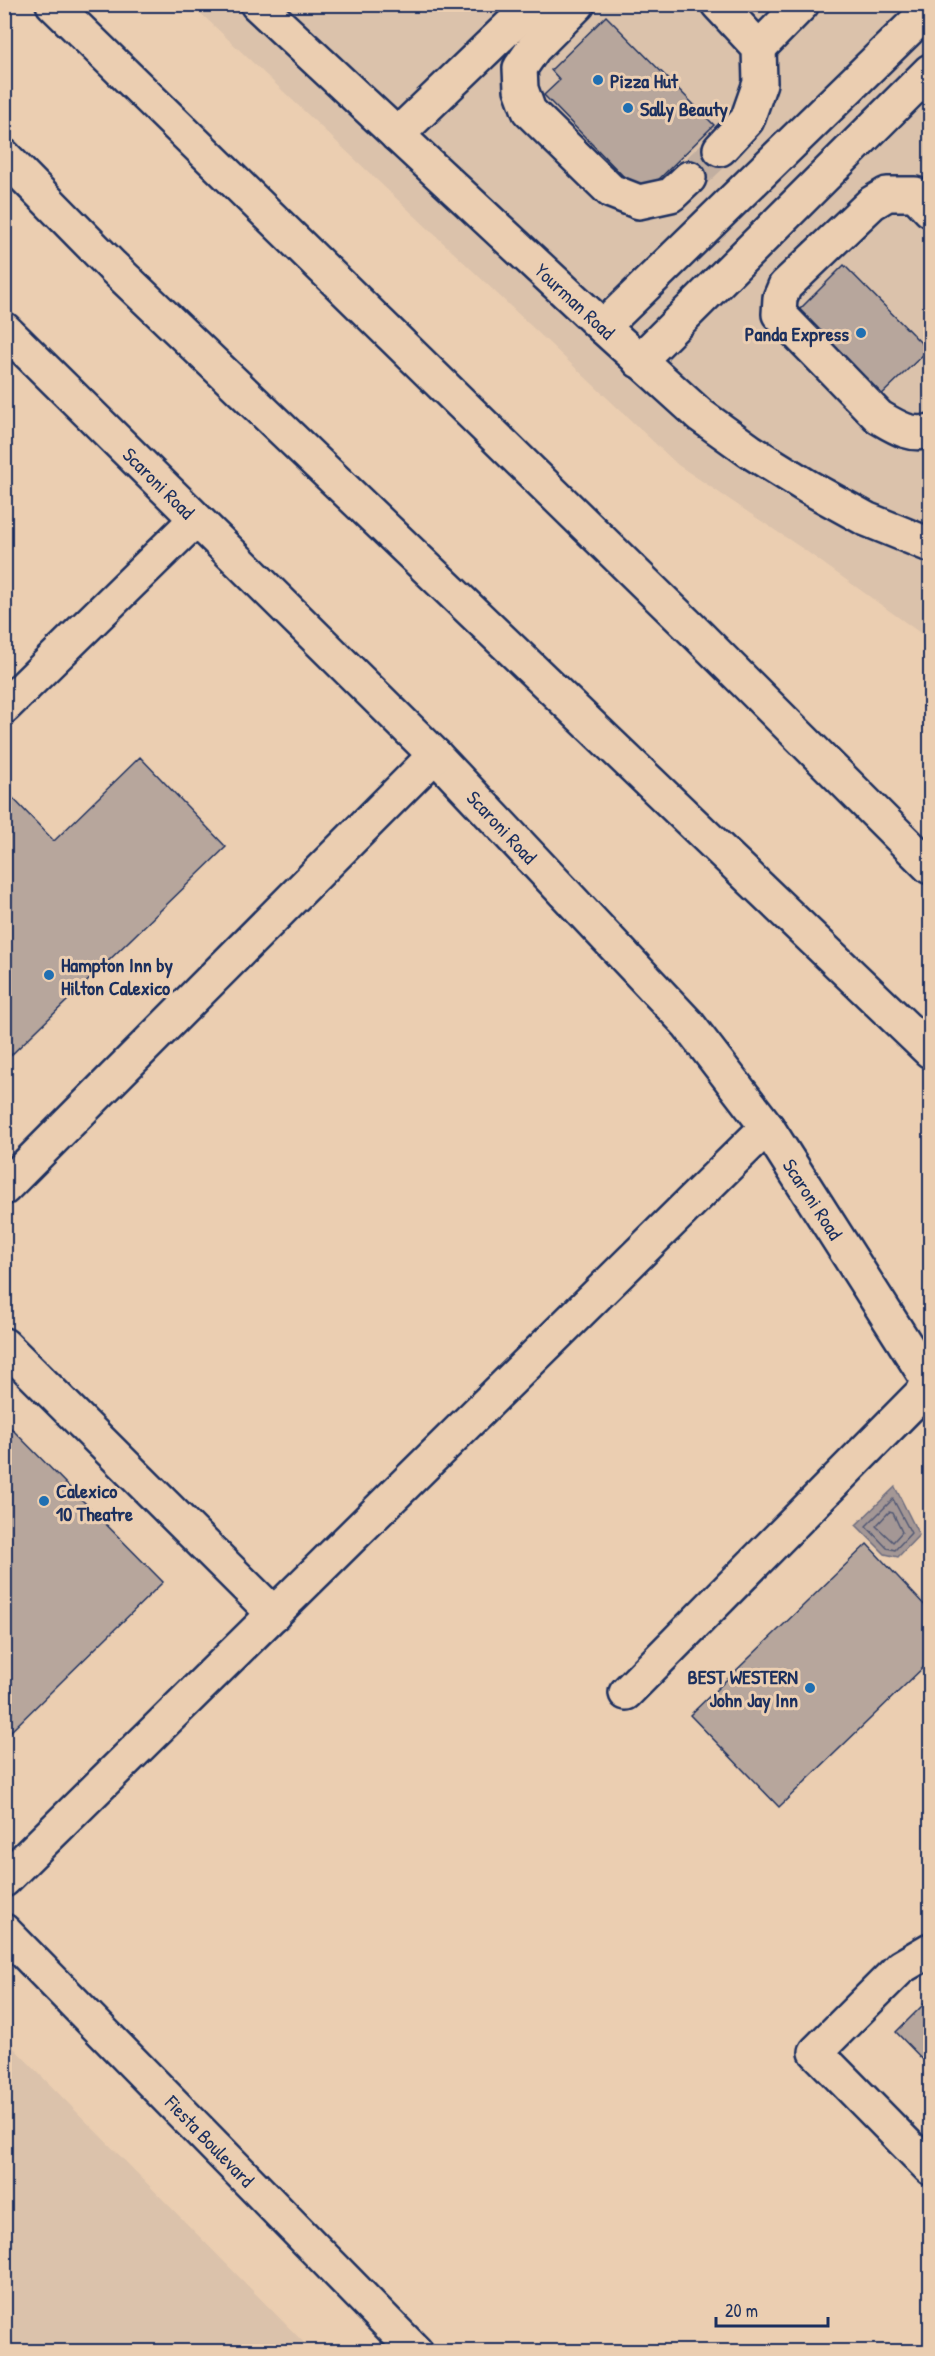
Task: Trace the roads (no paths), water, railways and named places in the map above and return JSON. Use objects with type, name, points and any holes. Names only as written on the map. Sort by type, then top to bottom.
[{"type":"main road","points":[[53,4],[698,635],[930,867]]},
{"type":"main road","name":"Yourman Road","points":[[257,4],[639,361],[700,415],[750,451],[808,487],[866,519],[930,545]]},
{"type":"main road","points":[[397,135],[533,4]]},
{"type":"main road","points":[[578,4],[534,48],[520,68],[520,89],[529,111],[611,191],[639,202],[671,195],[689,178]]},
{"type":"main road","points":[[718,4],[759,48],[760,83],[747,120],[720,149]]},
{"type":"main road","points":[[759,48],[802,4]]},
{"type":"main road","points":[[603,327],[926,21]]},
{"type":"main road","points":[[639,361],[930,71]]},
{"type":"main road","points":[[4,156],[112,266],[930,1051]]},
{"type":"main road","points":[[925,194],[887,194],[872,202],[785,286],[780,298],[779,314],[879,417],[899,429],[920,434],[930,431]]},
{"type":"main road","name":"Scaroni Road","points":[[4,329],[435,755],[688,1024],[767,1127],[930,1384]]},
{"type":"main road","points":[[4,706],[195,520]]},
{"type":"main road","points":[[4,1188],[435,755]]},
{"type":"main road","points":[[4,1880],[767,1127]]},
{"type":"main road","points":[[4,1345],[274,1614]]},
{"type":"main road","points":[[626,1693],[930,1384]]},
{"type":"main road","name":"Fiesta Boulevard","points":[[4,1931],[416,2352]]},
{"type":"main road","points":[[930,1950],[901,1967],[816,2052],[930,2168]]},
{"type":"water","points":[[895,1487],[919,1535],[898,1557],[885,1554],[856,1525]]},
{"type":"tunnel","points":[[689,178],[720,149]]},
{"type":"place","name":"Pizza Hut","points":[[598,80]]},
{"type":"place","name":"Sally Beauty","points":[[628,108]]},
{"type":"place","name":"Panda Express","points":[[861,333]]},
{"type":"place","name":"Hampton Inn by Hilton Calexico","points":[[49,975]]},
{"type":"place","name":"Calexico 10 Theatre","points":[[44,1501]]},
{"type":"place","name":"BEST WESTERN John Jay Inn","points":[[810,1688]]}]
